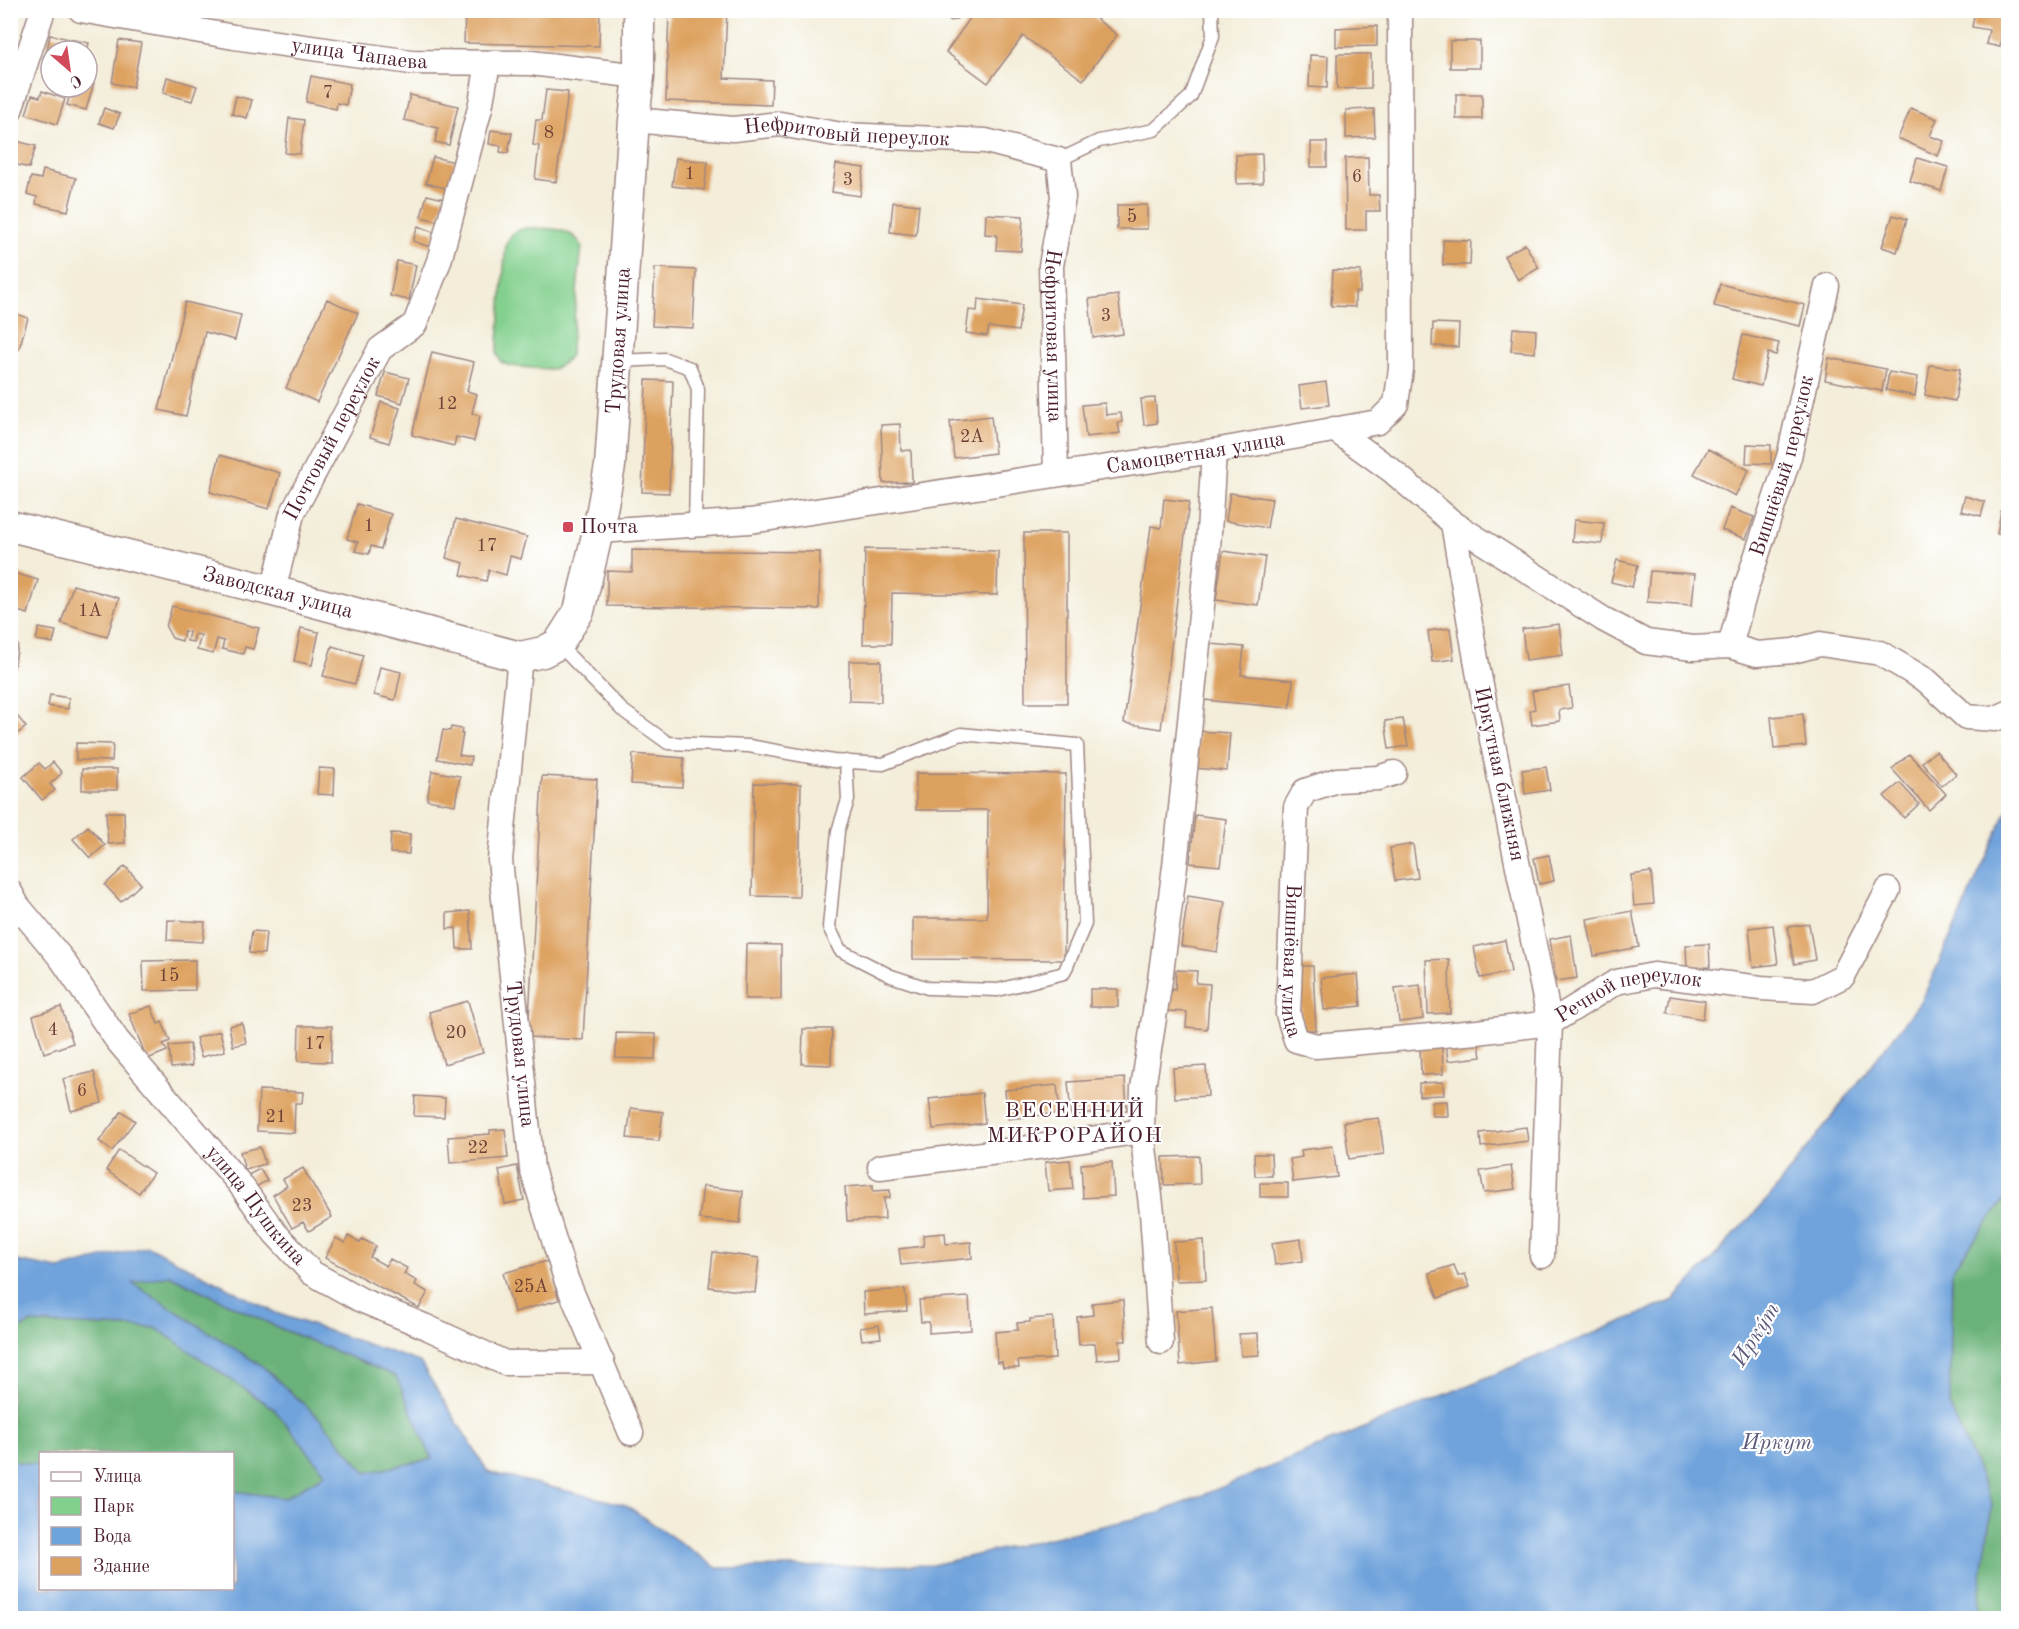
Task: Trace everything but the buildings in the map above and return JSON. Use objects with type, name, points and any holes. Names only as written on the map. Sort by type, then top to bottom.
[{"type":"street","points":[[10,110],[43,10]]},
{"type":"street","name":"улица Чапаева","points":[[81,10],[234,38],[411,62],[531,63],[639,76]]},
{"type":"street","name":"Трудовая улица","points":[[631,1433],[566,1279],[532,1169],[500,860],[540,651],[579,611],[598,531],[610,466],[639,76],[639,10]]},
{"type":"street","name":"Самоцветная улица","points":[[598,531],[750,521],[1214,451],[1378,422],[1396,404],[1401,369],[1400,10]]},
{"type":"street","name":"Почтовый переулок","points":[[273,591],[292,514],[380,349],[415,324],[439,261],[480,108],[488,63]]},
{"type":"street","name":"Нефритовый переулок","points":[[634,120],[733,129],[780,124],[842,135],[986,141],[1059,160]]},
{"type":"street","name":"Нефритовая улица","points":[[1056,474],[1051,266],[1063,197],[1059,160]]},
{"type":"street","name":"Вишнёвый переулок","points":[[1730,646],[1746,588],[1790,457],[1827,286]]},
{"type":"street","points":[[1334,429],[1391,470],[1453,523],[1603,619],[1646,642],[1693,648],[1730,646],[1757,654],[1793,651],[1820,644],[1880,653],[1927,681],[1966,717],[1995,719],[2008,712]]},
{"type":"street","points":[[1161,1342],[1152,1214],[1142,1131],[1143,1088],[1175,866],[1208,548],[1214,451]]},
{"type":"street","name":"Иркутная ближняя","points":[[1453,523],[1478,671],[1550,1023]]},
{"type":"street","name":"Заводская улица","points":[[10,526],[273,591],[540,651]]},
{"type":"street","name":"Вишнёвая улица","points":[[1394,773],[1378,778],[1337,780],[1305,791],[1296,807],[1288,1014],[1296,1040],[1316,1046],[1477,1032],[1550,1023]]},
{"type":"street","name":"Речной переулок","points":[[1542,1256],[1550,1023],[1616,982],[1654,975],[1761,988],[1813,991],[1843,976],[1888,890]]},
{"type":"street","name":"улица Пушкина","points":[[10,892],[16,905],[61,958],[117,1040],[240,1184],[275,1233],[312,1273],[361,1300],[505,1363],[602,1362]]},
{"type":"street","points":[[880,1167],[1142,1131]]},
{"type":"lane","points":[[1059,160],[1099,141],[1154,130],[1191,96],[1214,36],[1212,10]]},
{"type":"lane","points":[[618,361],[665,359],[690,368],[698,389],[695,525]]},
{"type":"lane","points":[[540,651],[668,742],[749,746],[833,761],[846,761],[884,764],[961,734],[1077,745],[1085,924],[1064,973],[998,990],[928,988],[891,976],[840,950],[829,927],[838,831],[848,800],[846,761]]},
{"type":"green space","points":[[525,228],[549,228],[565,232],[577,239],[582,246],[570,355],[564,363],[553,369],[510,366],[501,362],[497,354],[506,243],[514,232]]},
{"type":"green space","points":[[2008,1195],[2008,1618],[1976,1618],[1992,1504],[1950,1407],[1952,1269]]},
{"type":"green space","points":[[169,1275],[277,1327],[396,1376],[432,1459],[366,1473],[321,1420],[131,1282]]},
{"type":"green space","points":[[31,1323],[156,1328],[274,1409],[326,1474],[284,1498],[234,1491],[234,1452],[39,1452],[39,1465],[11,1461],[11,1333]]},
{"type":"water","name":"Иркут","points":[[2008,808],[2008,1195],[1952,1270],[1950,1407],[1992,1504],[1976,1618],[11,1618],[11,1461],[39,1465],[39,1590],[234,1590],[234,1491],[284,1498],[326,1474],[274,1409],[156,1328],[31,1323],[11,1333],[11,1260],[59,1269],[148,1246],[276,1313],[420,1362],[488,1472],[626,1505],[717,1568],[932,1565],[1159,1513],[1674,1300],[1771,1195],[1922,1000]],"holes":[[[169,1275],[277,1327],[396,1376],[432,1459],[366,1473],[321,1420],[262,1366],[132,1283]]]},
{"type":"place","name":"Почта","points":[[568,527]]},
{"type":"district","name":"ВЕСЕННИЙ МИКРОРАЙОН","points":[[1075,1124]]},
{"type":"water label","name":"Ирку́т","points":[[1756,1335]]}]
